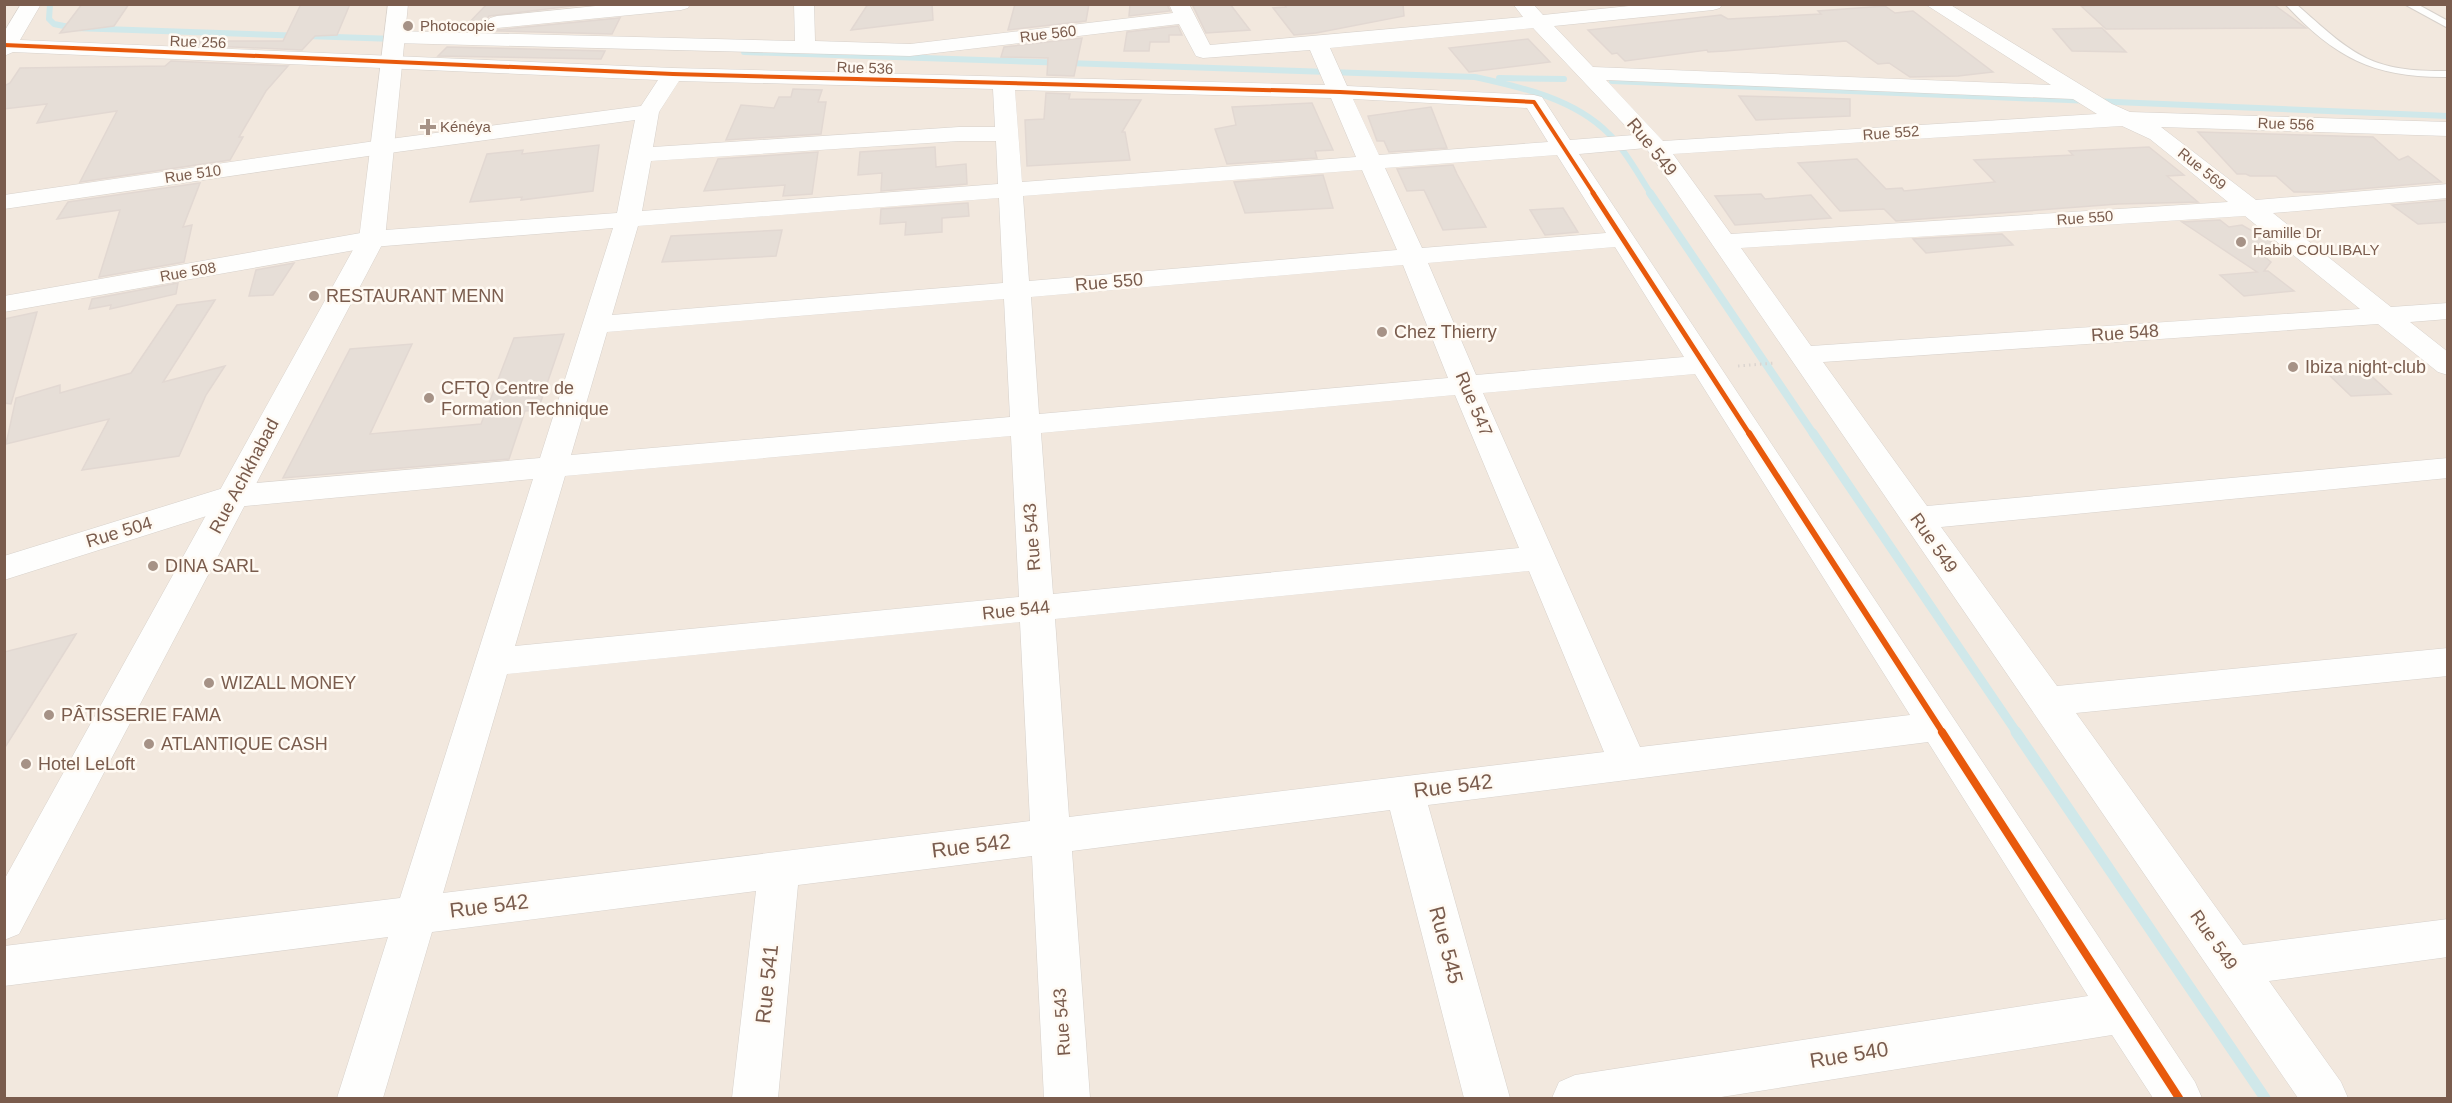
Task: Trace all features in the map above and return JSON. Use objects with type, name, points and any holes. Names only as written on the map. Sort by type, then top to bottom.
[{"type":"street","points":[[6,47],[31,4]]},
{"type":"street","name":"Rue Achkhabad","points":[[4,921],[372,239],[398,4]]},
{"type":"street","points":[[394,34],[681,4]]},
{"type":"street","points":[[804,4],[805,48]]},
{"type":"street","name":"Rue 549","points":[[1522,4],[1654,144],[1723,242],[1789,359],[1916,518],[2325,1098]]},
{"type":"street","points":[[1183,11],[1203,51],[1317,43],[1713,4]]},
{"type":"street","name":"Rue 569","points":[[1934,4],[2078,93],[2115,114],[2158,134],[2448,366]]},
{"type":"street","name":"Rue 560","points":[[394,34],[910,50],[1183,11]]},
{"type":"street","name":"Rue 547","points":[[1317,43],[1413,257],[1629,765]]},
{"type":"street","name":"Rue 256","points":[[6,47],[390,62]]},
{"type":"street","name":"Rue 536","points":[[390,62],[673,74],[1004,84],[1334,79],[1534,102],[1564,147]]},
{"type":"street","points":[[1587,73],[2078,93]]},
{"type":"street","points":[[360,1098],[418,915],[628,219],[648,112],[673,74]]},
{"type":"street","name":"Rue 543","points":[[1004,84],[1067,1098]]},
{"type":"street","name":"Rue 510","points":[[4,202],[382,147],[648,112]]},
{"type":"street","name":"Rue 552","points":[[1011,190],[1564,147],[1654,144],[2115,114]]},
{"type":"street","name":"Rue 556","points":[[2115,114],[2448,129]]},
{"type":"street","points":[[640,155],[947,134],[1007,134]]},
{"type":"street","points":[[1564,147],[2179,1098]]},
{"type":"street","name":"Rue 508","points":[[4,304],[372,239],[1011,190]]},
{"type":"street","name":"Rue 550","points":[[1723,242],[2250,208],[2448,191]]},
{"type":"street","name":"Rue 550","points":[[595,325],[1623,239]]},
{"type":"street","name":"Rue 548","points":[[1789,359],[2448,311]]},
{"type":"street","name":"Rue 504","points":[[4,568],[233,496],[1704,364]]},
{"type":"street","points":[[1916,518],[2448,468]]},
{"type":"street","name":"Rue 544","points":[[493,662],[1540,558]]},
{"type":"street","points":[[2045,702],[2448,662]]},
{"type":"street","name":"Rue 542","points":[[4,966],[1938,726]]},
{"type":"street","name":"Rue 545","points":[[1405,792],[1486,1098]]},
{"type":"street","name":"Rue 541","points":[[755,1098],[779,870]]},
{"type":"street","points":[[2232,966],[2448,938]]},
{"type":"street","name":"Rue 540","points":[[1575,1098],[2123,1012]]},
{"type":"lane","points":[[2290,4],[2352,56],[2377,67],[2427,74],[2448,74]]},
{"type":"lane","points":[[2409,4],[2448,25]]},
{"type":"path","points":[[1743,366],[1789,359]]},
{"type":"shaded area","points":[[5,5],[2447,5],[2447,1098],[5,1098]]},
{"type":"building","points":[[82,4],[129,4],[114,26],[60,33]]},
{"type":"building","points":[[301,4],[350,4],[337,35],[315,36],[302,50],[191,45],[196,41],[283,41]]},
{"type":"building","points":[[487,4],[588,4],[489,16],[485,23],[489,28],[496,30],[620,18],[612,34],[462,30]]},
{"type":"building","points":[[868,4],[932,4],[933,20],[851,30]]},
{"type":"building","points":[[1015,4],[1089,4],[1086,21],[1008,30]]},
{"type":"building","points":[[1130,4],[1167,4],[1170,11],[1129,16]]},
{"type":"building","points":[[1192,4],[1230,4],[1250,30],[1206,33]]},
{"type":"building","points":[[1284,4],[1403,4],[1404,16],[1294,35],[1273,8],[1286,7]]},
{"type":"building","points":[[2273,4],[2306,28],[2106,29],[2081,6]]},
{"type":"building","points":[[1885,6],[1895,13],[1913,11],[1993,72],[1958,76],[1910,77],[1889,63],[1878,64],[1846,41],[1725,51],[1708,52],[1707,50],[1625,61],[1617,53],[1612,54],[1588,30],[1721,15],[1728,19],[1821,14],[1818,11]]},
{"type":"building","points":[[1178,26],[1182,35],[1169,35],[1169,42],[1150,42],[1149,51],[1124,51],[1127,32]]},
{"type":"building","points":[[2102,28],[2126,52],[2072,51],[2053,29]]},
{"type":"building","points":[[1082,38],[1074,76],[1047,75],[1048,58],[1001,57],[1004,47]]},
{"type":"building","points":[[1528,39],[1550,62],[1469,72],[1449,48]]},
{"type":"building","points":[[447,47],[605,51],[601,59],[438,56]]},
{"type":"building","points":[[171,61],[288,66],[266,91],[239,137],[243,137],[230,160],[80,182],[117,111],[37,123],[47,104],[4,109],[4,86],[10,83],[20,68],[165,66]]},
{"type":"building","points":[[793,89],[822,90],[818,102],[826,102],[821,134],[726,140],[741,105],[774,108],[779,97],[791,97]]},
{"type":"building","points":[[1046,93],[1070,94],[1069,99],[1141,100],[1122,132],[1125,132],[1130,160],[1027,166],[1025,120],[1044,119]]},
{"type":"building","points":[[1739,96],[1850,99],[1850,116],[1756,120]]},
{"type":"building","points":[[1312,103],[1333,150],[1315,151],[1317,158],[1227,164],[1215,129],[1236,125],[1232,107]]},
{"type":"building","points":[[1431,107],[1447,148],[1389,152],[1384,141],[1377,141],[1368,116]]},
{"type":"building","points":[[2198,132],[2373,137],[2399,160],[2408,156],[2441,182],[2324,192],[2294,192],[2276,176],[2237,174]]},
{"type":"building","points":[[599,145],[593,191],[521,200],[522,197],[470,202],[487,154],[523,150],[522,154]]},
{"type":"building","points":[[935,147],[936,167],[966,164],[967,184],[881,191],[882,173],[858,175],[860,152]]},
{"type":"building","points":[[2149,147],[2184,175],[2167,176],[2198,202],[2118,204],[1896,221],[1884,209],[1840,211],[1798,163],[1857,159],[1886,189],[1902,188],[1904,191],[1995,182],[1974,160],[2073,155],[2069,151]]},
{"type":"building","points":[[818,152],[812,194],[783,196],[785,185],[704,191],[718,159]]},
{"type":"building","points":[[1453,165],[1486,227],[1443,230],[1424,190],[1407,191],[1397,169]]},
{"type":"building","points":[[1323,175],[1333,208],[1245,213],[1234,182]]},
{"type":"building","points":[[200,183],[183,227],[192,225],[184,262],[99,277],[120,210],[57,219],[68,202]]},
{"type":"building","points":[[1761,194],[1765,199],[1811,195],[1831,218],[1735,225],[1715,196]]},
{"type":"building","points":[[2448,200],[2448,222],[2418,224],[2392,205]]},
{"type":"building","points":[[968,203],[969,216],[942,218],[942,232],[905,235],[906,222],[880,224],[881,209]]},
{"type":"building","points":[[1563,208],[1578,232],[1545,235],[1530,210]]},
{"type":"building","points":[[2220,220],[2229,227],[2242,225],[2280,247],[2257,250],[2271,262],[2264,271],[2268,271],[2294,291],[2244,296],[2220,275],[2257,272],[2182,222]]},
{"type":"building","points":[[782,230],[776,256],[662,262],[671,236]]},
{"type":"building","points":[[2002,234],[2013,245],[1926,253],[1913,239]]},
{"type":"building","points":[[294,263],[273,295],[249,296],[256,270]]},
{"type":"building","points":[[178,283],[176,294],[110,309],[111,305],[89,309],[92,299]]},
{"type":"building","points":[[215,300],[163,382],[225,366],[206,395],[179,456],[82,470],[109,419],[6,444],[16,398],[60,385],[60,393],[131,373],[177,305]]},
{"type":"building","points":[[37,312],[11,404],[4,403],[4,319]]},
{"type":"building","points":[[564,334],[538,410],[525,411],[509,459],[283,478],[350,349],[412,344],[370,434],[481,424],[514,338]]},
{"type":"building","points":[[2366,371],[2391,394],[2351,396],[2326,372]]},
{"type":"building","points":[[76,634],[4,749],[4,652]]},
{"type":"waterway","points":[[50,4],[49,19],[54,24],[74,28],[395,39]]},
{"type":"waterway","points":[[744,52],[1475,77],[1529,90],[1564,103],[1580,112],[1615,140],[1651,194]]},
{"type":"waterway","points":[[1499,78],[1564,79]]},
{"type":"waterway","points":[[1612,81],[2448,116]]},
{"type":"waterway","points":[[1650,193],[1814,435]]},
{"type":"waterway","points":[[1813,433],[2017,733]]},
{"type":"waterway","points":[[2016,732],[2265,1098]]},
{"type":"cycle path","points":[[4,45],[673,74],[1340,92],[1534,102],[2179,1098]]},
{"type":"place","name":"Photocopie","points":[[408,26]]},
{"type":"place","name":"Kénéya","points":[[428,127]]},
{"type":"place","name":"Famille Dr Habib COULIBALY","points":[[2241,242]]},
{"type":"place","name":"RESTAURANT MENN","points":[[314,296]]},
{"type":"place","name":"Chez Thierry","points":[[1382,332]]},
{"type":"place","name":"Ibiza night-club","points":[[2293,367]]},
{"type":"place","name":"CFTQ Centre de Formation Technique","points":[[429,398]]},
{"type":"place","name":"DINA SARL","points":[[153,566]]},
{"type":"place","name":"WIZALL MONEY","points":[[209,683]]},
{"type":"place","name":"PÂTISSERIE FAMA","points":[[49,715]]},
{"type":"place","name":"ATLANTIQUE CASH","points":[[149,744]]},
{"type":"place","name":"Hotel LeLoft","points":[[26,764]]}]
